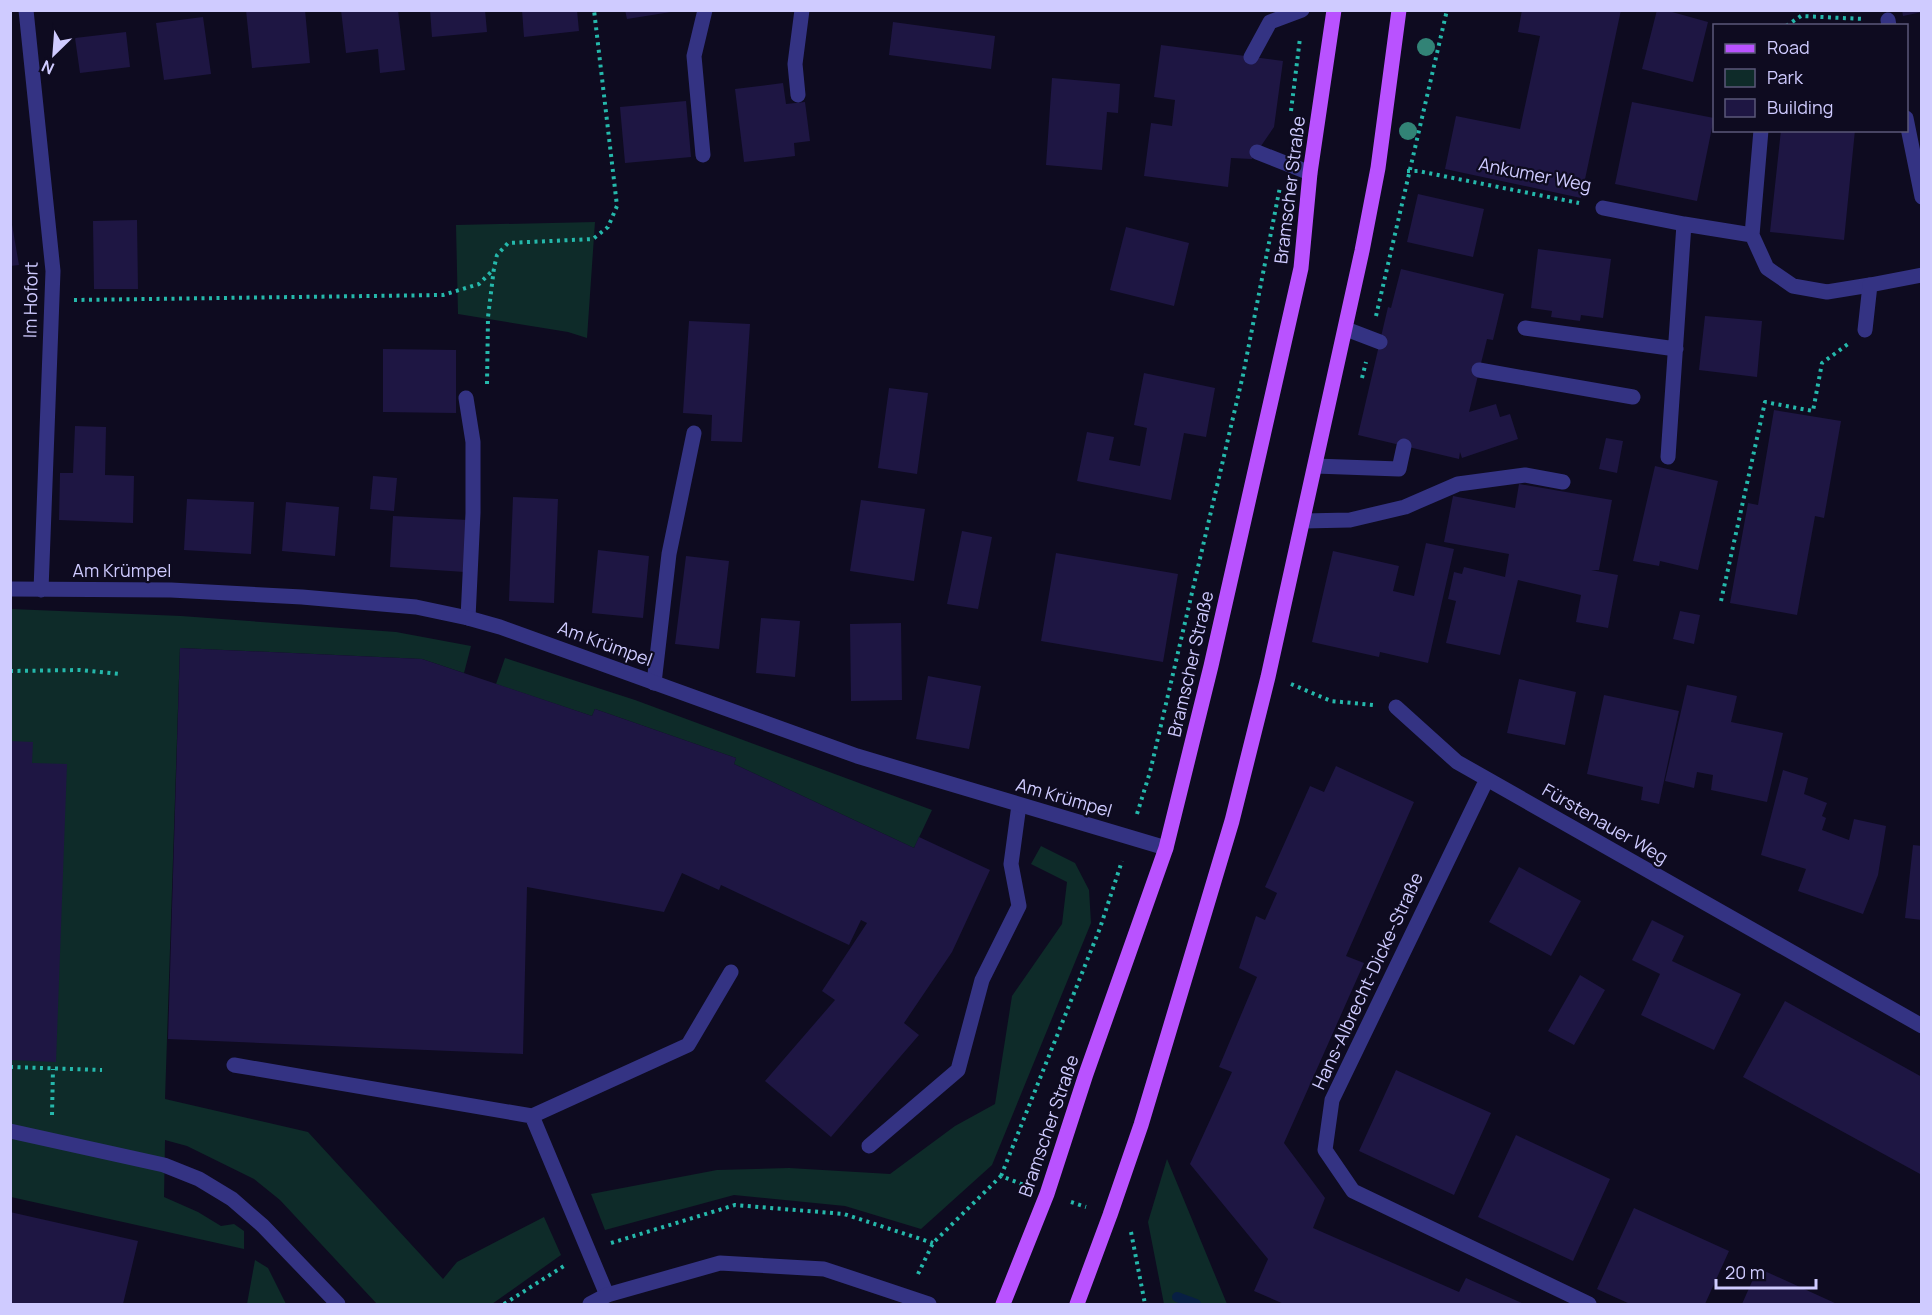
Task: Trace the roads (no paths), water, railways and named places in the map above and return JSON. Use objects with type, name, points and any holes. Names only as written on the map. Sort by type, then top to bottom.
[{"type":"main road","name":"Bramscher Straße","points":[[1003,1305],[1047,1194],[1086,1074],[1166,848],[1213,656],[1301,268],[1310,172],[1334,10]]},
{"type":"main road","points":[[1077,1305],[1141,1125],[1232,820],[1268,677],[1346,329],[1378,168],[1400,10]]},
{"type":"street","name":"Im Hofort","points":[[26,10],[53,272],[41,590]]},
{"type":"street","points":[[704,155],[694,56],[705,10]]},
{"type":"street","points":[[798,95],[795,64],[802,10]]},
{"type":"street","points":[[1251,57],[1270,22],[1302,10]]},
{"type":"street","points":[[1908,128],[1922,198]]},
{"type":"street","points":[[1761,132],[1752,235],[1767,268],[1793,286],[1827,292],[1922,275]]},
{"type":"street","points":[[1257,152],[1310,172]]},
{"type":"street","name":"Ankumer Weg","points":[[1604,208],[1752,235]]},
{"type":"street","points":[[1668,457],[1684,224]]},
{"type":"street","points":[[1865,330],[1870,285]]},
{"type":"street","points":[[1525,328],[1676,349]]},
{"type":"street","points":[[1346,329],[1380,342]]},
{"type":"street","points":[[1479,370],[1633,397]]},
{"type":"street","points":[[466,398],[473,442],[473,513],[468,618]]},
{"type":"street","points":[[654,683],[669,554],[694,433]]},
{"type":"street","points":[[1315,466],[1399,470],[1404,446]]},
{"type":"street","points":[[1303,521],[1350,520],[1406,507],[1458,484],[1525,475],[1563,482]]},
{"type":"street","name":"Am Krümpel","points":[[10,589],[171,590],[302,597],[416,607],[468,618],[500,627],[857,756],[1166,848]]},
{"type":"street","name":"Fürstenauer Weg","points":[[1396,707],[1456,762],[1922,1026]]},
{"type":"street","name":"Hans-Albrecht-Dicke-Straße","points":[[1486,779],[1332,1100],[1325,1149],[1353,1191],[1589,1305]]},
{"type":"street","points":[[869,1146],[958,1070],[982,980],[1018,906],[1011,864],[1019,805]]},
{"type":"street","points":[[234,1065],[532,1116],[688,1045],[731,972]]},
{"type":"street","points":[[532,1116],[607,1295]]},
{"type":"street","points":[[10,1131],[164,1165],[199,1179],[232,1198],[338,1305]]},
{"type":"street","points":[[590,1305],[607,1295],[720,1263],[824,1269],[929,1305]]},
{"type":"waterway","points":[[1177,1297],[1196,1304]]}]
